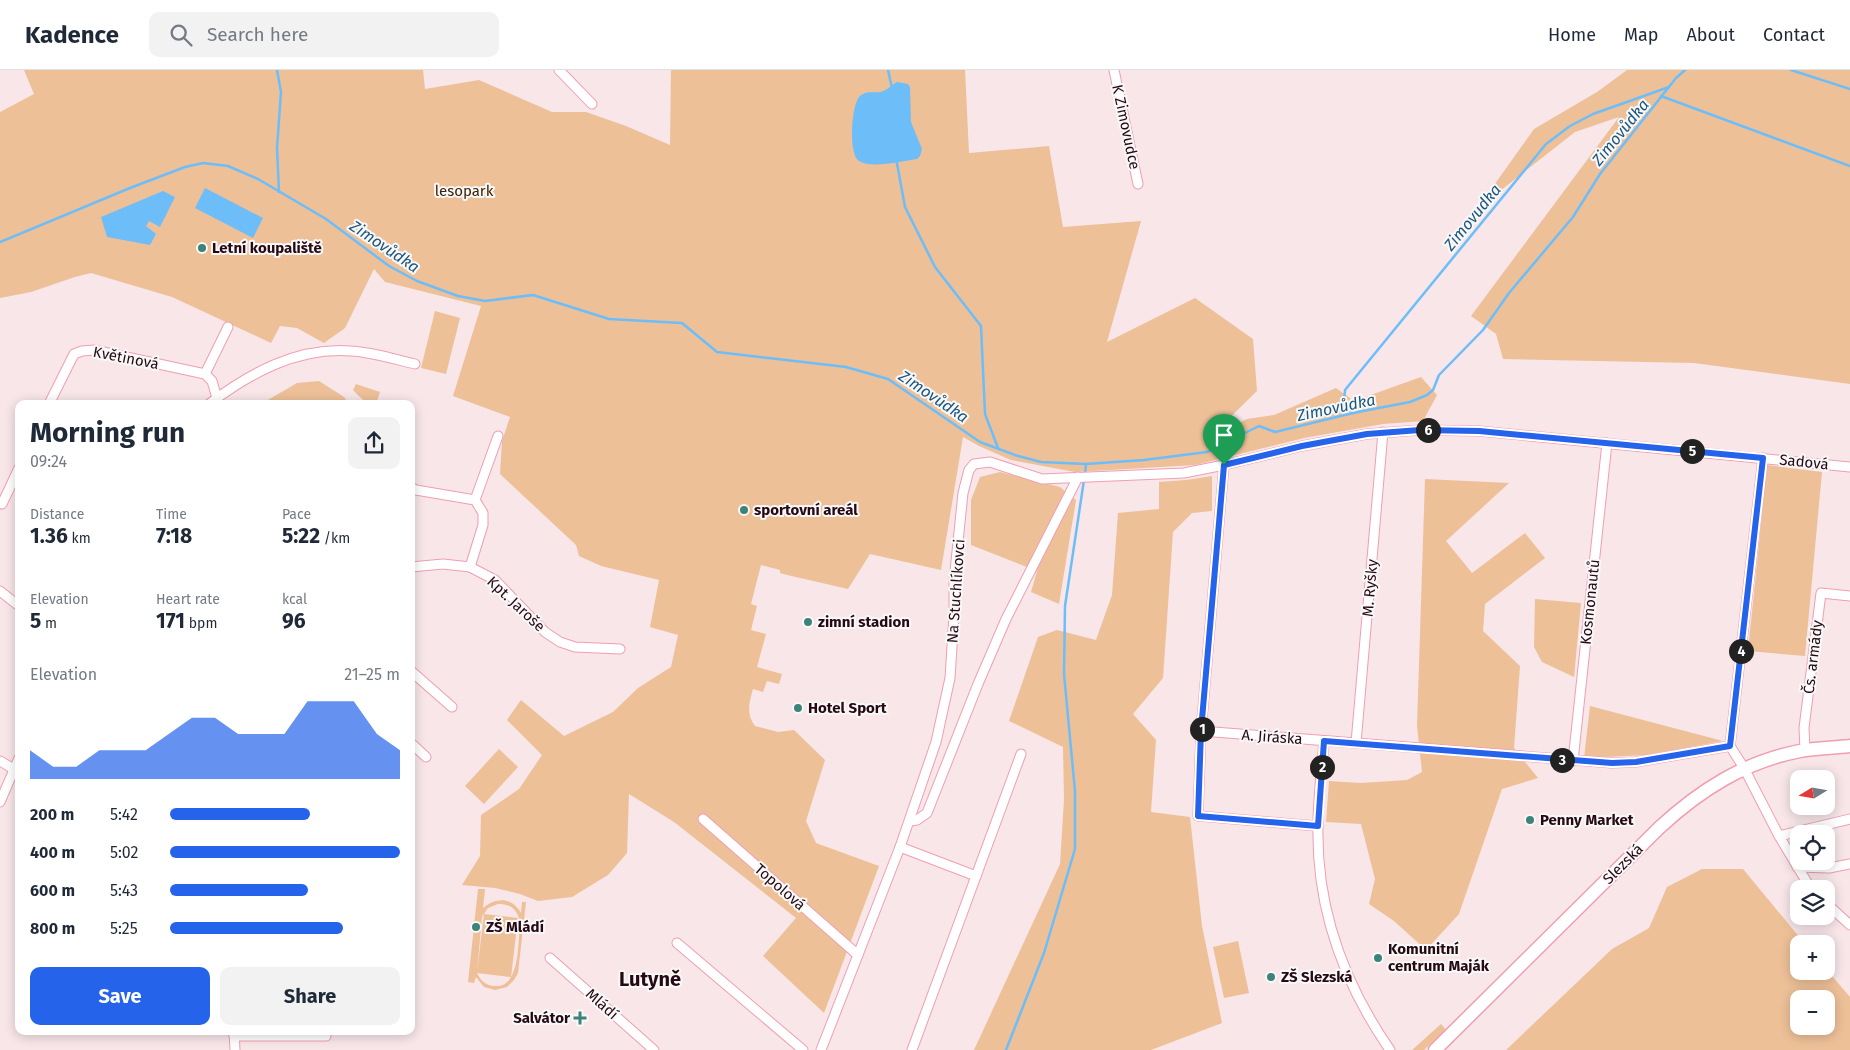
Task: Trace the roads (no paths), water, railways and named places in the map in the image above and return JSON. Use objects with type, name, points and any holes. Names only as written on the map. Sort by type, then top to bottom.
[{"type":"street","points":[[559,70],[592,104]]},
{"type":"street","name":"K Zimovudce","points":[[1114,70],[1138,184]]},
{"type":"street","points":[[217,398],[212,381],[205,374],[228,327]]},
{"type":"street","name":"Květinová","points":[[51,400],[74,354],[82,351],[94,350],[205,374]]},
{"type":"street","points":[[214,400],[250,375],[274,364],[324,352],[353,351],[415,364]]},
{"type":"street","name":"Sadová","points":[[1224,465],[1302,446],[1383,432],[1420,430],[1479,431],[1850,467]]},
{"type":"street","name":"M. Ryšky","points":[[1356,743],[1383,432]]},
{"type":"street","points":[[475,500],[498,436]]},
{"type":"street","name":"Kosmonautů","points":[[1573,761],[1607,443]]},
{"type":"street","points":[[1763,458],[1730,746],[1744,768],[1790,855]]},
{"type":"street","name":"Na Stuchlíkovci","points":[[820,1050],[910,821],[936,742],[950,678],[954,581],[963,493],[969,470],[974,464],[990,462],[1042,478],[1184,473],[1224,465]]},
{"type":"street","points":[[1224,465],[1201,731],[1198,816],[1318,826]]},
{"type":"street","points":[[2,504],[15,476]]},
{"type":"street","points":[[910,821],[917,820],[927,813],[1006,619],[1078,477]]},
{"type":"street","points":[[415,489],[475,500],[483,513],[483,525],[470,567]]},
{"type":"street","name":"Kpt. Jaroše","points":[[415,567],[443,564],[470,567],[495,580],[545,632],[560,642],[576,647],[620,649]]},
{"type":"street","points":[[0,591],[15,603]]},
{"type":"street","name":"Čs. armády","points":[[1805,750],[1804,728],[1821,593],[1850,596]]},
{"type":"street","points":[[415,675],[452,707]]},
{"type":"street","name":"A. Jiráska","points":[[1201,731],[1612,763],[1636,762],[1730,746]]},
{"type":"street","points":[[1324,741],[1318,826],[1319,866],[1326,914],[1343,966],[1355,993],[1390,1050]]},
{"type":"street","name":"Slezská","points":[[1435,1050],[1670,817],[1712,786],[1744,768],[1765,760],[1805,750],[1850,746]]},
{"type":"street","points":[[415,747],[426,757]]},
{"type":"street","points":[[912,1050],[1021,754]]},
{"type":"street","points":[[0,762],[15,770]]},
{"type":"street","points":[[0,802],[15,773]]},
{"type":"street","name":"Topolová","points":[[703,819],[858,955]]},
{"type":"street","points":[[1779,836],[1850,819]]},
{"type":"street","points":[[900,847],[976,876]]},
{"type":"street","points":[[1835,867],[1850,864]]},
{"type":"street","points":[[1835,911],[1850,925]]},
{"type":"street","points":[[677,943],[803,1050]]},
{"type":"street","name":"Mládí","points":[[550,958],[654,1050]]},
{"type":"street","points":[[234,1035],[235,1050]]},
{"type":"street","points":[[280,1035],[326,1036]]},
{"type":"water","points":[[897,82],[908,84],[910,87],[911,122],[922,149],[920,156],[917,159],[888,164],[872,164],[859,161],[853,149],[852,139],[853,117],[858,100],[863,94],[882,91]]},
{"type":"water","points":[[205,188],[263,218],[253,238],[195,208]]},
{"type":"water","points":[[163,191],[175,197],[160,227],[149,221],[146,226],[156,234],[150,245],[107,237],[101,217]]},
{"type":"waterway","points":[[277,70],[281,92],[277,148],[279,192]]},
{"type":"waterway","points":[[888,70],[892,88]]},
{"type":"waterway","name":"Zimovůdka","points":[[0,242],[185,167],[203,163],[228,166],[258,179],[326,219],[389,266],[417,281],[458,296],[485,301],[533,295],[609,319],[682,323],[717,352],[846,367],[888,379],[980,442],[1041,462],[1086,464],[1144,460],[1207,452],[1259,426],[1275,432],[1353,413],[1410,402],[1427,395],[1433,390],[1439,375],[1483,330],[1509,293],[1573,217],[1600,174],[1676,78],[1685,70]]},
{"type":"waterway","name":"Zimovůdka","points":[[1791,70],[1850,89]]},
{"type":"waterway","name":"Zimovudka","points":[[1353,413],[1344,402],[1345,390],[1546,144],[1570,126],[1593,114],[1669,87]]},
{"type":"waterway","points":[[1661,96],[1850,166]]},
{"type":"waterway","points":[[896,158],[905,207],[935,267],[981,326],[985,414],[998,448]]},
{"type":"waterway","points":[[1085,474],[1086,464]]},
{"type":"waterway","points":[[1006,1050],[1044,953],[1075,849],[1075,791],[1064,674],[1065,606],[1084,480]]},
{"type":"place","name":"Letní koupaliště","points":[[202,248]]},
{"type":"place","name":"sportovní areál","points":[[744,510]]},
{"type":"place","name":"zimní stadion","points":[[808,622]]},
{"type":"place","name":"Hotel Sport","points":[[798,708]]},
{"type":"place","name":"Penny Market","points":[[1530,820]]},
{"type":"place","name":"ZŠ Mládí","points":[[476,927]]},
{"type":"place","name":"Komunitní centrum Maják","points":[[1378,958]]},
{"type":"place","name":"ZŠ Slezská","points":[[1271,977]]},
{"type":"place","name":"Salvátor","points":[[580,1018]]},
{"type":"district","name":"Lutyně","points":[[650,979]]},
{"type":"park label","name":"lesopark","points":[[464,191]]}]
